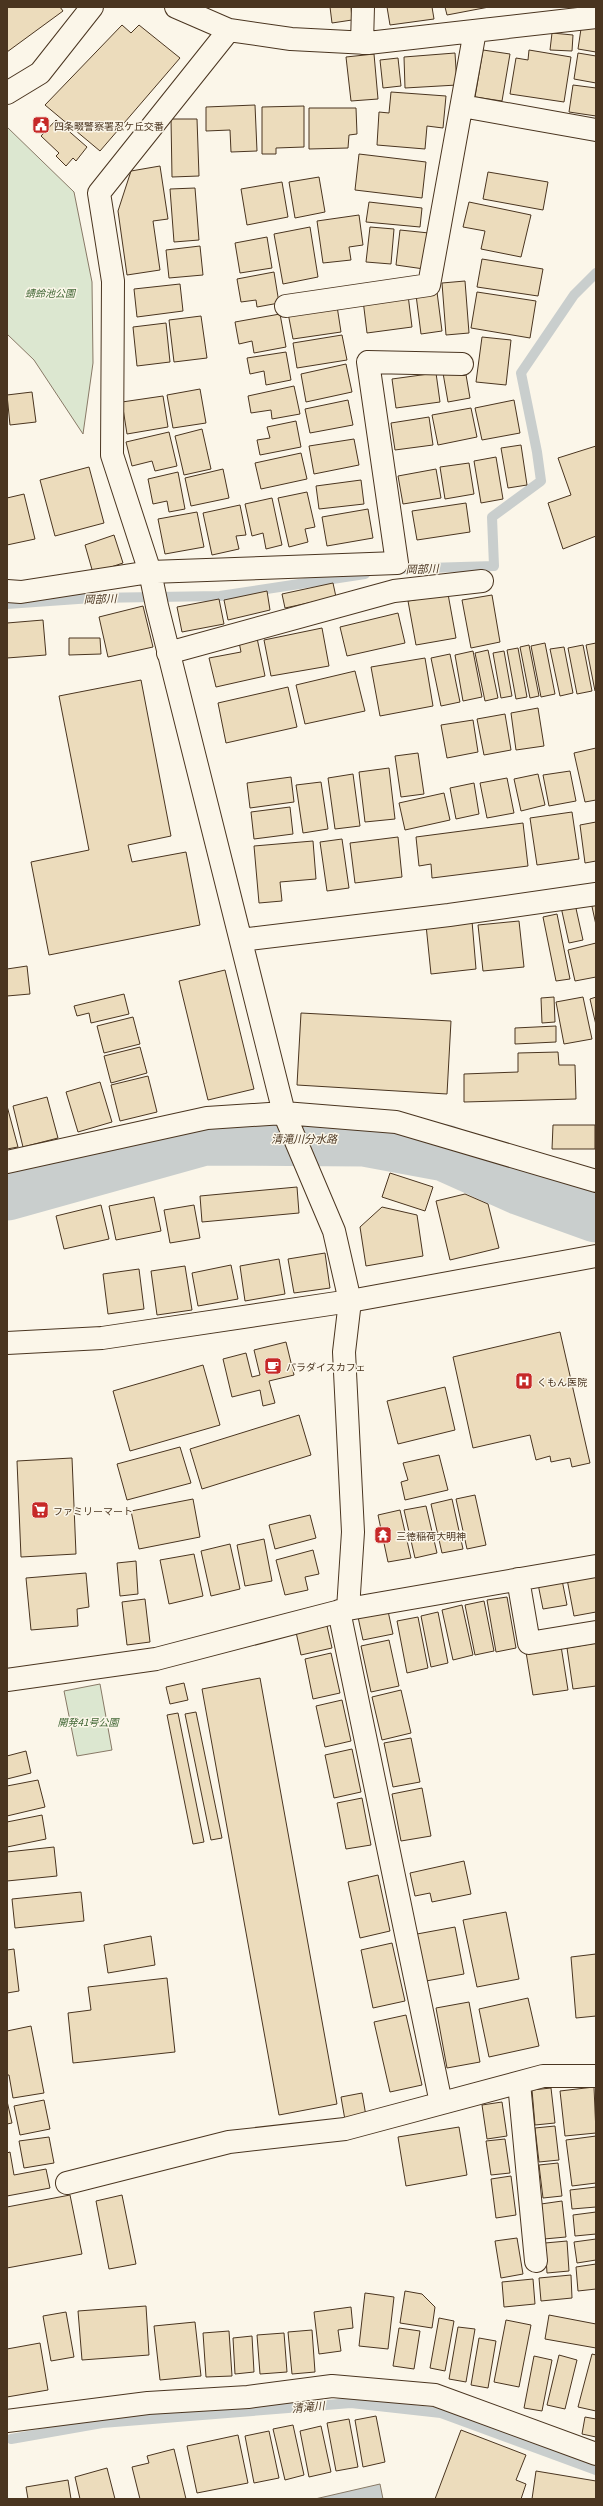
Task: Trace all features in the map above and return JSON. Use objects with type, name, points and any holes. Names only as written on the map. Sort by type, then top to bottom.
[{"type":"street","points":[[7,93],[40,73],[92,7]]},
{"type":"street","points":[[176,7],[229,30],[291,39],[362,43],[596,16]]},
{"type":"street","points":[[362,43],[363,7]]},
{"type":"street","points":[[229,30],[99,193],[113,281],[112,456],[153,588],[284,1113],[334,1231],[350,1301],[344,1352],[353,1532],[344,1610],[442,2103]]},
{"type":"street","points":[[286,306],[429,285],[475,31]]},
{"type":"street","points":[[462,106],[596,130]]},
{"type":"street","points":[[7,592],[153,588],[396,563],[368,362],[462,364]]},
{"type":"street","points":[[168,653],[394,591],[482,581]]},
{"type":"street","points":[[241,940],[449,916],[596,894]]},
{"type":"street","points":[[7,1162],[207,1118],[284,1113],[396,1122],[596,1180]]},
{"type":"street","points":[[7,1343],[97,1338],[350,1301],[591,1260]]},
{"type":"street","points":[[7,1680],[156,1658],[344,1610],[596,1566]]},
{"type":"street","points":[[518,1579],[529,1643],[596,1632]]},
{"type":"street","points":[[67,2183],[229,2142],[345,2129],[543,2076],[596,2076]]},
{"type":"street","points":[[519,2083],[536,2261]]},
{"type":"street","points":[[7,2421],[148,2403],[248,2397],[332,2386],[435,2395],[596,2454]]},
{"type":"green space","name":"蜻蛉池公園","points":[[7,127],[74,192],[92,282],[93,363],[83,434],[34,360],[7,334]]},
{"type":"green space","name":"開発41号公園","points":[[100,1684],[112,1750],[77,1756],[64,1691]]},
{"type":"shaded area","points":[[380,2484],[383,2499],[315,2499]]},
{"type":"building","points":[[7,7],[60,7],[63,11],[7,52]]},
{"type":"building","points":[[330,7],[351,7],[352,20],[332,23]]},
{"type":"building","points":[[387,7],[432,7],[434,19],[390,25]]},
{"type":"building","points":[[445,7],[489,7],[447,15]]},
{"type":"building","points":[[582,22],[596,24],[596,52],[578,49]]},
{"type":"building","points":[[122,25],[131,33],[139,25],[180,58],[100,151],[45,105]]},
{"type":"building","points":[[552,33],[573,35],[572,51],[550,50]]},
{"type":"building","points":[[483,50],[510,54],[502,101],[475,97]]},
{"type":"building","points":[[529,50],[571,57],[564,102],[510,94],[516,58],[528,60]]},
{"type":"building","points":[[455,53],[457,85],[405,88],[404,57]]},
{"type":"building","points":[[578,53],[596,56],[596,83],[574,79]]},
{"type":"building","points":[[374,54],[378,99],[351,101],[346,57]]},
{"type":"building","points":[[398,58],[401,86],[383,88],[380,60]]},
{"type":"building","points":[[573,85],[596,88],[596,116],[569,112]]},
{"type":"building","points":[[391,92],[446,96],[443,128],[427,126],[425,149],[377,145],[379,112],[389,113]]},
{"type":"building","points":[[255,105],[257,151],[231,152],[230,130],[206,131],[206,107]]},
{"type":"building","points":[[304,106],[304,147],[276,148],[276,154],[262,154],[262,107]]},
{"type":"building","points":[[309,108],[356,108],[357,134],[349,135],[348,148],[309,149]]},
{"type":"building","points":[[171,119],[197,119],[199,176],[172,177]]},
{"type":"building","points":[[56,120],[87,147],[76,161],[73,158],[66,166],[56,156],[59,153],[41,136]]},
{"type":"building","points":[[359,154],[426,162],[422,198],[355,190]]},
{"type":"building","points":[[160,166],[168,219],[153,221],[160,270],[127,275],[118,211],[131,171]]},
{"type":"building","points":[[488,172],[548,182],[543,210],[483,199]]},
{"type":"building","points":[[319,177],[325,212],[295,218],[289,182]]},
{"type":"building","points":[[282,182],[288,217],[247,225],[241,189]]},
{"type":"building","points":[[195,188],[199,240],[174,242],[170,189]]},
{"type":"building","points":[[369,202],[422,208],[420,227],[366,222]]},
{"type":"building","points":[[469,202],[531,215],[521,257],[481,249],[485,231],[463,227]]},
{"type":"building","points":[[359,215],[363,245],[349,247],[351,260],[323,263],[317,221]]},
{"type":"building","points":[[310,227],[318,277],[283,284],[274,234]]},
{"type":"building","points":[[370,227],[394,229],[391,264],[366,262]]},
{"type":"building","points":[[400,230],[429,233],[424,269],[396,265]]},
{"type":"building","points":[[267,237],[272,268],[240,273],[235,243]]},
{"type":"building","points":[[200,246],[203,275],[169,278],[166,250]]},
{"type":"building","points":[[482,259],[543,269],[538,296],[477,287]]},
{"type":"building","points":[[274,272],[279,303],[257,307],[256,300],[241,302],[237,279]]},
{"type":"building","points":[[465,281],[469,333],[446,335],[442,283]]},
{"type":"building","points":[[180,284],[183,311],[137,317],[134,289]]},
{"type":"building","points":[[437,292],[442,331],[421,334],[416,295]]},
{"type":"building","points":[[477,292],[536,301],[530,338],[471,328]]},
{"type":"building","points":[[408,295],[412,327],[367,333],[363,300]]},
{"type":"building","points":[[337,306],[341,332],[293,339],[288,313]]},
{"type":"building","points":[[280,314],[286,347],[254,353],[252,341],[239,344],[235,322]]},
{"type":"building","points":[[201,316],[207,358],[174,362],[169,320]]},
{"type":"building","points":[[166,323],[170,362],[137,366],[133,327]]},
{"type":"building","points":[[342,335],[347,360],[297,368],[293,343]]},
{"type":"building","points":[[482,337],[511,340],[506,385],[476,382]]},
{"type":"building","points":[[286,352],[291,380],[266,385],[264,371],[250,374],[247,358]]},
{"type":"building","points":[[346,364],[352,392],[306,402],[301,374]]},
{"type":"building","points":[[465,369],[470,398],[448,402],[443,373]]},
{"type":"building","points":[[436,373],[440,402],[396,408],[392,379]]},
{"type":"building","points":[[294,386],[300,414],[272,419],[271,410],[251,413],[248,396]]},
{"type":"building","points":[[200,389],[206,423],[173,428],[167,395]]},
{"type":"building","points":[[32,392],[36,422],[10,425],[7,395]]},
{"type":"building","points":[[163,396],[168,427],[127,434],[122,402]]},
{"type":"building","points":[[348,400],[353,425],[310,433],[305,409]]},
{"type":"building","points":[[514,400],[520,433],[482,440],[475,408]]},
{"type":"building","points":[[471,408],[477,437],[438,445],[432,415]]},
{"type":"building","points":[[429,417],[433,445],[395,450],[391,423]]},
{"type":"building","points":[[296,421],[301,447],[260,455],[257,440],[270,438],[267,427]]},
{"type":"building","points":[[202,429],[211,469],[184,475],[175,436]]},
{"type":"building","points":[[169,432],[177,466],[155,471],[152,461],[132,466],[126,442]]},
{"type":"building","points":[[354,439],[359,465],[314,474],[309,446]]},
{"type":"building","points":[[521,445],[527,485],[508,488],[501,448]]},
{"type":"building","points":[[596,446],[596,536],[563,549],[548,503],[571,495],[558,458]]},
{"type":"building","points":[[301,453],[307,479],[261,489],[255,463]]},
{"type":"building","points":[[496,457],[503,499],[481,503],[474,461]]},
{"type":"building","points":[[469,463],[474,494],[445,499],[440,467]]},
{"type":"building","points":[[89,467],[104,523],[55,536],[40,480]]},
{"type":"building","points":[[223,469],[229,498],[191,506],[185,478]]},
{"type":"building","points":[[436,469],[441,498],[403,504],[398,476]]},
{"type":"building","points":[[178,472],[185,509],[169,512],[167,501],[153,504],[148,479]]},
{"type":"building","points":[[361,480],[364,504],[319,509],[316,486]]},
{"type":"building","points":[[307,492],[315,527],[305,529],[308,542],[289,547],[278,498]]},
{"type":"building","points":[[24,494],[35,539],[7,545],[7,498]]},
{"type":"building","points":[[272,498],[282,545],[266,549],[263,533],[252,536],[245,504]]},
{"type":"building","points":[[466,503],[470,532],[417,540],[412,511]]},
{"type":"building","points":[[240,505],[246,535],[236,536],[239,549],[212,555],[203,513]]},
{"type":"building","points":[[368,509],[373,538],[327,546],[322,517]]},
{"type":"building","points":[[197,512],[204,547],[165,554],[158,519]]},
{"type":"building","points":[[114,535],[123,563],[93,573],[85,545]]},
{"type":"building","points":[[333,583],[336,597],[285,608],[282,594]]},
{"type":"building","points":[[267,591],[270,610],[228,620],[224,600]]},
{"type":"building","points":[[448,594],[456,638],[416,645],[408,601]]},
{"type":"building","points":[[492,595],[500,642],[471,648],[462,600]]},
{"type":"building","points":[[219,599],[224,624],[182,632],[177,607]]},
{"type":"building","points":[[143,606],[153,647],[108,657],[99,617]]},
{"type":"building","points":[[398,613],[405,643],[347,656],[340,627]]},
{"type":"building","points":[[43,620],[46,655],[7,658],[7,623]]},
{"type":"building","points":[[322,628],[329,666],[271,676],[264,640]]},
{"type":"building","points":[[69,638],[100,638],[101,654],[69,655]]},
{"type":"building","points":[[257,638],[265,676],[216,687],[209,658],[241,652],[239,642]]},
{"type":"building","points":[[545,643],[555,694],[541,697],[531,646]]},
{"type":"building","points":[[596,643],[596,691],[595,691],[586,645]]},
{"type":"building","points":[[529,645],[539,696],[530,698],[520,647]]},
{"type":"building","points":[[583,645],[592,691],[577,694],[568,648]]},
{"type":"building","points":[[564,647],[573,693],[560,696],[550,649]]},
{"type":"building","points":[[518,648],[527,697],[516,699],[507,650]]},
{"type":"building","points":[[488,650],[498,698],[485,701],[475,653]]},
{"type":"building","points":[[473,651],[482,697],[463,701],[455,655]]},
{"type":"building","points":[[504,651],[512,696],[501,698],[493,653]]},
{"type":"building","points":[[450,654],[460,702],[441,706],[431,658]]},
{"type":"building","points":[[425,658],[433,706],[380,716],[371,667]]},
{"type":"building","points":[[355,671],[365,711],[305,724],[296,685]]},
{"type":"building","points":[[141,680],[171,836],[128,845],[132,862],[186,852],[200,925],[49,955],[31,862],[89,850],[59,696]]},
{"type":"building","points":[[288,687],[297,727],[226,743],[218,703]]},
{"type":"building","points":[[538,708],[544,746],[516,750],[511,713]]},
{"type":"building","points":[[505,714],[511,750],[484,755],[477,719]]},
{"type":"building","points":[[473,720],[478,752],[447,758],[441,725]]},
{"type":"building","points":[[596,748],[596,800],[585,802],[574,753]]},
{"type":"building","points":[[418,753],[424,794],[401,797],[395,756]]},
{"type":"building","points":[[389,768],[395,819],[365,822],[359,772]]},
{"type":"building","points":[[570,771],[576,801],[549,806],[543,775]]},
{"type":"building","points":[[353,774],[360,826],[335,829],[328,778]]},
{"type":"building","points":[[538,774],[545,805],[521,811],[514,779]]},
{"type":"building","points":[[291,777],[294,802],[250,808],[247,783]]},
{"type":"building","points":[[507,778],[514,813],[487,818],[480,783]]},
{"type":"building","points":[[321,782],[328,829],[303,833],[296,785]]},
{"type":"building","points":[[474,783],[479,814],[456,819],[450,788]]},
{"type":"building","points":[[444,793],[450,820],[405,830],[399,803]]},
{"type":"building","points":[[290,807],[293,834],[254,839],[251,812]]},
{"type":"building","points":[[572,812],[579,859],[537,865],[530,818]]},
{"type":"building","points":[[596,822],[596,861],[585,863],[580,825]]},
{"type":"building","points":[[523,823],[528,866],[432,878],[431,864],[419,866],[416,837]]},
{"type":"building","points":[[398,837],[402,877],[355,883],[350,843]]},
{"type":"building","points":[[342,839],[349,888],[327,891],[320,842]]},
{"type":"building","points":[[313,841],[316,879],[280,882],[282,901],[259,903],[254,846]]},
{"type":"building","points":[[596,901],[596,925],[591,902]]},
{"type":"building","points":[[575,904],[583,940],[569,943],[561,907]]},
{"type":"building","points":[[557,914],[570,979],[556,981],[543,917]]},
{"type":"building","points":[[472,921],[476,969],[431,974],[426,925]]},
{"type":"building","points":[[519,921],[524,967],[483,971],[478,925]]},
{"type":"building","points":[[596,943],[596,977],[575,981],[568,950]]},
{"type":"building","points":[[27,966],[30,994],[7,996],[7,969]]},
{"type":"building","points":[[225,970],[254,1089],[208,1100],[179,981]]},
{"type":"building","points":[[124,994],[129,1014],[91,1023],[89,1013],[77,1016],[74,1006]]},
{"type":"building","points":[[554,997],[555,1022],[542,1023],[541,998]]},
{"type":"building","points":[[583,997],[592,1039],[564,1044],[556,1002]]},
{"type":"building","points":[[596,997],[596,1025],[590,999]]},
{"type":"building","points":[[301,1013],[451,1021],[447,1094],[297,1085]]},
{"type":"building","points":[[133,1017],[140,1044],[104,1053],[97,1026]]},
{"type":"building","points":[[556,1026],[556,1042],[515,1044],[515,1028]]},
{"type":"building","points":[[140,1047],[147,1073],[111,1083],[104,1056]]},
{"type":"building","points":[[558,1052],[559,1065],[575,1065],[576,1099],[464,1102],[464,1074],[518,1072],[518,1053]]},
{"type":"building","points":[[148,1076],[157,1112],[120,1121],[111,1085]]},
{"type":"building","points":[[100,1082],[112,1122],[78,1132],[66,1092]]},
{"type":"building","points":[[47,1097],[58,1138],[23,1147],[13,1106]]},
{"type":"building","points":[[7,1106],[18,1147],[7,1149]]},
{"type":"building","points":[[553,1125],[595,1125],[595,1149],[552,1149]]},
{"type":"building","points":[[390,1173],[433,1187],[425,1211],[382,1197]]},
{"type":"building","points":[[297,1187],[299,1213],[202,1222],[200,1196]]},
{"type":"building","points":[[465,1194],[488,1204],[499,1248],[450,1260],[436,1201]]},
{"type":"building","points":[[154,1197],[161,1231],[116,1240],[109,1206]]},
{"type":"building","points":[[101,1205],[109,1239],[64,1249],[56,1216]]},
{"type":"building","points":[[194,1205],[200,1238],[170,1243],[164,1210]]},
{"type":"building","points":[[382,1207],[417,1215],[423,1256],[366,1266],[360,1227]]},
{"type":"building","points":[[325,1253],[330,1288],[294,1293],[288,1259]]},
{"type":"building","points":[[279,1259],[285,1294],[245,1301],[240,1266]]},
{"type":"building","points":[[231,1265],[238,1299],[198,1306],[192,1273]]},
{"type":"building","points":[[185,1266],[192,1310],[157,1315],[151,1271]]},
{"type":"building","points":[[139,1269],[144,1309],[108,1314],[103,1274]]},
{"type":"building","points":[[560,1332],[590,1463],[572,1467],[570,1458],[551,1462],[550,1456],[536,1460],[530,1435],[473,1448],[453,1357]]},
{"type":"building","points":[[286,1342],[294,1375],[269,1381],[275,1403],[263,1406],[260,1390],[232,1397],[223,1359],[246,1353],[252,1377],[260,1375],[254,1350]]},
{"type":"building","points":[[203,1365],[220,1425],[130,1451],[113,1391]]},
{"type":"building","points":[[445,1387],[455,1430],[398,1444],[387,1401]]},
{"type":"building","points":[[299,1415],[311,1455],[202,1489],[190,1449]]},
{"type":"building","points":[[180,1447],[191,1483],[127,1500],[117,1464]]},
{"type":"building","points":[[439,1455],[448,1490],[405,1500],[401,1482],[408,1480],[403,1463]]},
{"type":"building","points":[[72,1458],[76,1554],[21,1557],[17,1461]]},
{"type":"building","points":[[475,1495],[486,1545],[467,1549],[456,1499]]},
{"type":"building","points":[[193,1499],[200,1537],[139,1549],[131,1511]]},
{"type":"building","points":[[452,1499],[463,1549],[442,1553],[431,1504]]},
{"type":"building","points":[[426,1506],[437,1553],[415,1558],[404,1510]]},
{"type":"building","points":[[400,1510],[411,1558],[388,1562],[378,1515]]},
{"type":"building","points":[[310,1515],[316,1538],[275,1549],[269,1525]]},
{"type":"building","points":[[264,1539],[272,1581],[245,1586],[237,1545]]},
{"type":"building","points":[[230,1544],[240,1589],[211,1596],[201,1551]]},
{"type":"building","points":[[313,1550],[319,1574],[305,1577],[308,1590],[285,1595],[276,1560]]},
{"type":"building","points":[[194,1554],[203,1596],[169,1604],[160,1560]]},
{"type":"building","points":[[136,1561],[138,1594],[120,1596],[117,1563]]},
{"type":"building","points":[[86,1573],[89,1607],[77,1609],[78,1626],[31,1630],[26,1578]]},
{"type":"building","points":[[596,1573],[596,1612],[574,1616],[567,1579]]},
{"type":"building","points":[[562,1580],[567,1605],[543,1609],[538,1584]]},
{"type":"building","points":[[507,1597],[516,1648],[496,1652],[487,1600]]},
{"type":"building","points":[[145,1599],[150,1642],[127,1645],[122,1602]]},
{"type":"building","points":[[484,1601],[494,1651],[475,1655],[465,1605]]},
{"type":"building","points":[[462,1605],[473,1655],[453,1660],[442,1610]]},
{"type":"building","points":[[388,1611],[393,1634],[363,1640],[358,1617]]},
{"type":"building","points":[[438,1612],[448,1663],[431,1667],[421,1616]]},
{"type":"building","points":[[418,1617],[428,1668],[407,1673],[397,1621]]},
{"type":"building","points":[[327,1626],[332,1648],[301,1655],[296,1632]]},
{"type":"building","points":[[389,1640],[399,1686],[371,1692],[361,1646]]},
{"type":"building","points":[[596,1643],[596,1686],[573,1689],[567,1648]]},
{"type":"building","points":[[561,1646],[568,1690],[533,1695],[526,1652]]},
{"type":"building","points":[[331,1653],[340,1693],[313,1699],[305,1659]]},
{"type":"building","points":[[260,1678],[337,2104],[279,2115],[202,1689]]},
{"type":"building","points":[[184,1683],[188,1700],[170,1704],[166,1687]]},
{"type":"building","points":[[401,1690],[411,1733],[382,1740],[372,1697]]},
{"type":"building","points":[[342,1700],[351,1741],[325,1747],[316,1706]]},
{"type":"building","points":[[196,1712],[222,1838],[211,1840],[185,1714]]},
{"type":"building","points":[[178,1713],[204,1842],[193,1844],[167,1715]]},
{"type":"building","points":[[411,1738],[420,1782],[393,1787],[384,1743]]},
{"type":"building","points":[[352,1749],[361,1792],[334,1798],[325,1755]]},
{"type":"building","points":[[26,1751],[31,1773],[7,1779],[7,1756]]},
{"type":"building","points":[[38,1780],[45,1807],[7,1816],[7,1786]]},
{"type":"building","points":[[422,1788],[431,1836],[401,1841],[392,1794]]},
{"type":"building","points":[[362,1798],[371,1845],[346,1849],[337,1803]]},
{"type":"building","points":[[42,1815],[46,1839],[7,1847],[7,1822]]},
{"type":"building","points":[[54,1847],[57,1876],[7,1881],[7,1852]]},
{"type":"building","points":[[464,1861],[471,1894],[432,1902],[430,1893],[415,1896],[410,1873]]},
{"type":"building","points":[[378,1875],[390,1931],[360,1938],[348,1882]]},
{"type":"building","points":[[81,1892],[84,1921],[15,1928],[12,1899]]},
{"type":"building","points":[[506,1912],[519,1979],[477,1987],[463,1920]]},
{"type":"building","points":[[455,1927],[464,1974],[426,1981],[417,1934]]},
{"type":"building","points":[[151,1936],[155,1965],[108,1973],[104,1945]]},
{"type":"building","points":[[392,1943],[405,2001],[373,2008],[361,1950]]},
{"type":"building","points":[[14,1949],[19,1991],[7,1993],[7,1950]]},
{"type":"building","points":[[596,1954],[596,2016],[576,2018],[571,1957]]},
{"type":"building","points":[[167,1978],[175,2052],[73,2063],[68,2013],[91,2010],[88,1987]]},
{"type":"building","points":[[528,1998],[539,2046],[489,2057],[479,2009]]},
{"type":"building","points":[[469,2002],[480,2062],[447,2068],[436,2008]]},
{"type":"building","points":[[406,2015],[422,2085],[390,2092],[374,2022]]},
{"type":"building","points":[[31,2026],[44,2093],[13,2098],[9,2075],[7,2075],[7,2031]]},
{"type":"building","points":[[594,2087],[596,2133],[565,2136],[560,2091]]},
{"type":"building","points":[[551,2088],[555,2123],[535,2125],[532,2090]]},
{"type":"building","points":[[362,2093],[366,2116],[345,2120],[341,2097]]},
{"type":"building","points":[[44,2100],[50,2129],[20,2135],[14,2106]]},
{"type":"building","points":[[7,2101],[12,2123],[7,2124]]},
{"type":"building","points":[[502,2102],[507,2136],[487,2139],[482,2105]]},
{"type":"building","points":[[555,2126],[559,2160],[539,2162],[535,2128]]},
{"type":"building","points":[[459,2127],[467,2175],[406,2186],[398,2137]]},
{"type":"building","points":[[596,2136],[596,2183],[572,2186],[566,2140]]},
{"type":"building","points":[[49,2137],[54,2163],[24,2168],[19,2141]]},
{"type":"building","points":[[505,2139],[510,2173],[491,2175],[486,2141]]},
{"type":"building","points":[[10,2152],[14,2175],[46,2169],[50,2188],[7,2196],[7,2153]]},
{"type":"building","points":[[558,2163],[562,2196],[543,2198],[539,2165]]},
{"type":"building","points":[[511,2176],[516,2215],[496,2218],[491,2179]]},
{"type":"building","points":[[596,2187],[596,2207],[572,2209],[570,2190]]},
{"type":"building","points":[[70,2195],[82,2254],[7,2268],[7,2207]]},
{"type":"building","points":[[122,2195],[136,2264],[109,2269],[96,2201]]},
{"type":"building","points":[[562,2201],[566,2237],[544,2239],[541,2204]]},
{"type":"building","points":[[596,2212],[596,2234],[575,2236],[573,2215]]},
{"type":"building","points":[[517,2238],[523,2274],[501,2278],[495,2241]]},
{"type":"building","points":[[596,2239],[596,2260],[577,2263],[574,2242]]},
{"type":"building","points":[[567,2241],[569,2271],[547,2273],[545,2243]]},
{"type":"building","points":[[596,2264],[596,2289],[578,2291],[576,2267]]},
{"type":"building","points":[[571,2275],[572,2298],[541,2301],[539,2278]]},
{"type":"building","points":[[533,2279],[535,2304],[504,2307],[502,2282]]},
{"type":"building","points":[[405,2291],[422,2294],[435,2307],[432,2328],[400,2323]]},
{"type":"building","points":[[365,2293],[394,2297],[388,2349],[359,2346]]},
{"type":"building","points":[[146,2306],[149,2355],[82,2360],[78,2311]]},
{"type":"building","points":[[351,2307],[353,2328],[338,2330],[341,2351],[319,2354],[314,2312]]},
{"type":"building","points":[[66,2312],[74,2357],[51,2361],[43,2316]]},
{"type":"building","points":[[549,2315],[596,2324],[596,2348],[545,2339]]},
{"type":"building","points":[[439,2318],[454,2321],[445,2371],[430,2368]]},
{"type":"building","points":[[506,2320],[531,2325],[519,2387],[494,2382]]},
{"type":"building","points":[[195,2322],[201,2376],[160,2380],[154,2326]]},
{"type":"building","points":[[458,2327],[475,2329],[466,2382],[449,2379]]},
{"type":"building","points":[[399,2328],[420,2331],[414,2369],[393,2366]]},
{"type":"building","points":[[312,2330],[315,2372],[292,2374],[288,2332]]},
{"type":"building","points":[[229,2331],[232,2376],[206,2377],[203,2333]]},
{"type":"building","points":[[284,2333],[287,2372],[260,2374],[257,2335]]},
{"type":"building","points":[[252,2336],[254,2372],[235,2374],[233,2338]]},
{"type":"building","points":[[479,2338],[496,2341],[488,2388],[471,2385]]},
{"type":"building","points":[[40,2343],[48,2390],[7,2397],[7,2349]]},
{"type":"building","points":[[592,2354],[596,2355],[596,2411],[578,2407]]},
{"type":"building","points":[[559,2355],[577,2360],[565,2409],[547,2405]]},
{"type":"building","points":[[534,2356],[552,2360],[542,2411],[524,2408]]},
{"type":"building","points":[[376,2416],[385,2462],[363,2467],[355,2420]]},
{"type":"building","points":[[585,2417],[596,2419],[596,2437],[582,2434]]},
{"type":"building","points":[[349,2419],[358,2467],[336,2471],[327,2423]]},
{"type":"building","points":[[293,2425],[304,2475],[285,2480],[273,2429]]},
{"type":"building","points":[[321,2426],[331,2472],[309,2477],[300,2431]]},
{"type":"building","points":[[461,2430],[526,2455],[516,2480],[526,2484],[521,2499],[435,2499]]},
{"type":"building","points":[[269,2431],[279,2478],[254,2483],[245,2436]]},
{"type":"building","points":[[238,2435],[248,2483],[197,2493],[187,2446]]},
{"type":"building","points":[[174,2449],[186,2499],[140,2499],[132,2467],[149,2463],[147,2456]]},
{"type":"building","points":[[107,2468],[115,2499],[80,2499],[75,2477]]},
{"type":"building","points":[[536,2471],[596,2481],[596,2499],[532,2499]]},
{"type":"building","points":[[68,2480],[71,2499],[28,2499],[26,2487]]},
{"type":"waterway","name":"岡部川","points":[[395,569],[494,566],[492,517],[541,481],[537,452],[521,373],[574,295],[596,273]]},
{"type":"waterway","name":"岡部川","points":[[7,604],[92,598],[220,596],[365,574]]},
{"type":"waterway","name":"清滝川分水路","points":[[7,1192],[204,1137],[364,1138],[445,1153],[521,1187],[596,1214]]},
{"type":"waterway","name":"清滝川","points":[[11,2439],[102,2423],[351,2403],[441,2413],[596,2470]]},
{"type":"place","name":"四条畷警察署忍ケ丘交番","points":[[41,125]]},
{"type":"place","name":"パラダイスカフェ","points":[[273,1366]]},
{"type":"place","name":"くもん医院","points":[[524,1381]]},
{"type":"place","name":"ファミリーマート","points":[[40,1510]]},
{"type":"place","name":"三徳稲荷大明神","points":[[383,1535]]}]
